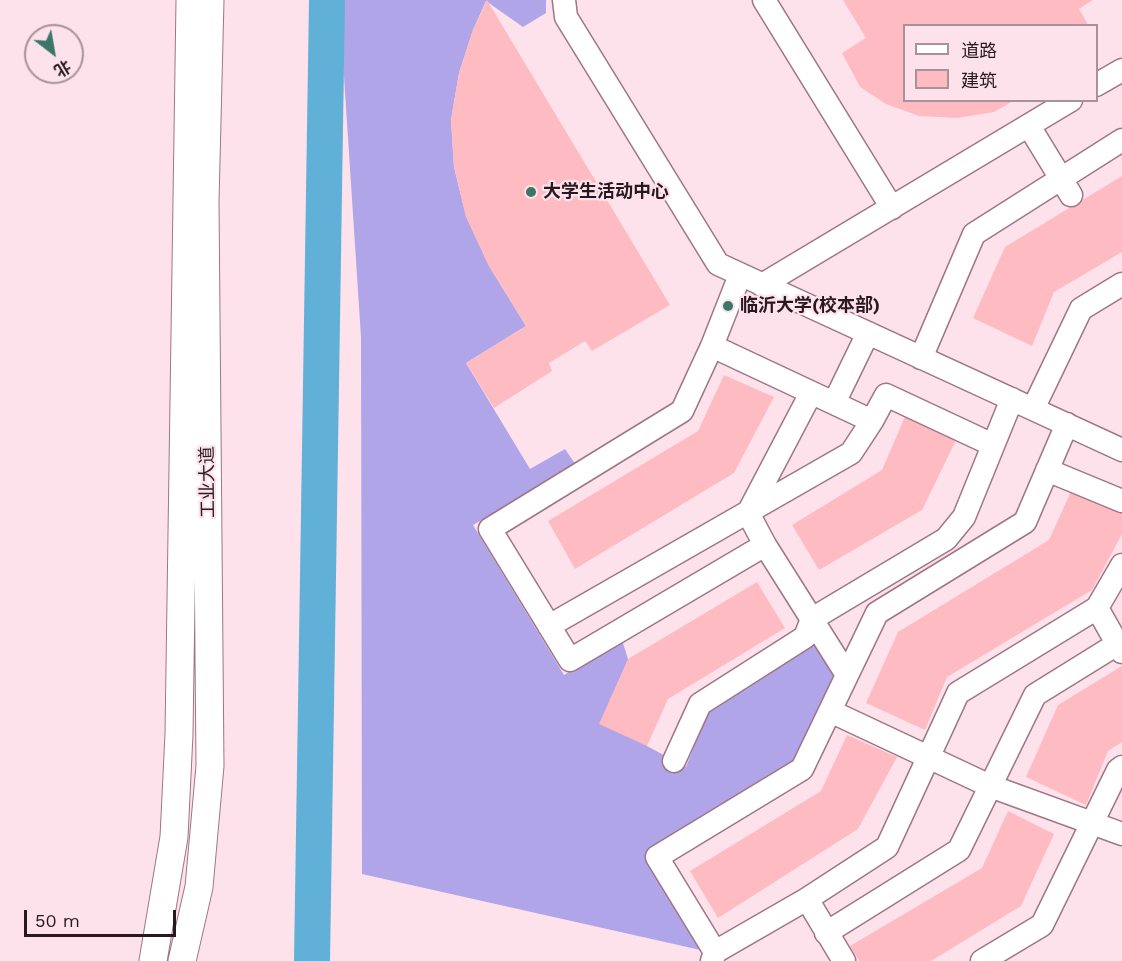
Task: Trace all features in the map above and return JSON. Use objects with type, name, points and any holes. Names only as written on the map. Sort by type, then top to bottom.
[{"type":"main road","name":"工业大道","points":[[153,961],[174,837],[179,734],[190,0]]},
{"type":"main road","name":"工业大道","points":[[182,961],[199,886],[210,766],[205,202],[210,0]]},
{"type":"main road","points":[[194,961],[199,940],[199,886]]},
{"type":"street","points":[[564,0],[566,17],[718,264],[1122,450]]},
{"type":"street","points":[[764,0],[892,208]]},
{"type":"street","points":[[1098,85],[1122,70]]},
{"type":"street","points":[[762,285],[1068,102]]},
{"type":"street","points":[[1029,126],[1067,187]]},
{"type":"street","points":[[921,358],[974,234],[1067,187],[1122,140]]},
{"type":"street","points":[[740,275],[712,346],[682,411],[490,529],[570,660],[765,545]]},
{"type":"street","points":[[1033,409],[1081,309],[1122,284]]},
{"type":"street","points":[[834,404],[868,333]]},
{"type":"street","points":[[712,346],[872,421]]},
{"type":"street","points":[[748,513],[811,393]]},
{"type":"street","points":[[549,627],[851,453],[886,395],[993,445]]},
{"type":"street","points":[[674,761],[700,704],[805,637],[812,619],[946,539],[964,517],[1012,399]]},
{"type":"street","points":[[1067,424],[1025,522],[959,576],[877,614],[802,769],[657,857],[714,957],[887,847],[958,693],[1097,608],[1122,565]]},
{"type":"street","points":[[1047,470],[1122,501]]},
{"type":"street","points":[[748,513],[765,545],[847,675]]},
{"type":"street","points":[[939,544],[959,576]]},
{"type":"street","points":[[826,933],[959,850],[1035,695],[1120,646],[1097,608]]},
{"type":"street","points":[[830,711],[990,786],[1122,834]]},
{"type":"street","points":[[982,961],[1042,925],[1118,770],[1122,767]]},
{"type":"street","points":[[807,899],[844,961]]},
{"type":"shaded area","points":[[339,0],[546,0],[546,13],[523,27],[486,1],[473,30],[459,73],[451,120],[454,167],[466,216],[489,266],[526,326],[466,363],[530,469],[565,449],[576,465],[473,525],[564,675],[622,640],[647,746],[686,767],[707,714],[817,643],[836,675],[796,763],[650,853],[705,951],[362,874],[361,337]]},
{"type":"building","name":"大学生活动中心","points":[[487,0],[670,305],[592,351],[585,341],[549,363],[552,371],[494,408],[466,363],[526,326],[489,266],[466,217],[454,167],[451,120],[459,73],[473,30]]},
{"type":"building","points":[[843,0],[1093,0],[1079,9],[1088,24],[903,24],[903,102],[1012,102],[994,112],[957,118],[919,116],[886,104],[860,87],[842,53],[866,38]]},
{"type":"building","points":[[1122,176],[1122,252],[1054,292],[1032,346],[973,318],[1005,247]]},
{"type":"building","points":[[724,375],[774,397],[734,473],[575,569],[548,521],[698,431]]},
{"type":"building","points":[[907,412],[959,434],[922,510],[819,570],[792,525],[882,470]]},
{"type":"building","points":[[1073,487],[1122,512],[1122,534],[1092,590],[947,677],[925,730],[866,703],[898,632],[1049,540]]},
{"type":"building","points":[[757,582],[785,628],[668,699],[647,746],[599,724],[628,659]]},
{"type":"building","points":[[1122,666],[1122,742],[1108,751],[1086,805],[1026,777],[1058,705]]},
{"type":"building","points":[[847,735],[897,757],[858,829],[718,918],[690,871],[821,791]]},
{"type":"building","points":[[1008,811],[1054,834],[1021,906],[931,961],[859,961],[850,946],[982,868]]},
{"type":"waterway","points":[[312,961],[327,0]]},
{"type":"place","name":"大学生活动中心","points":[[531,192]]},
{"type":"place","name":"临沂大学(校本部)","points":[[728,306]]}]
